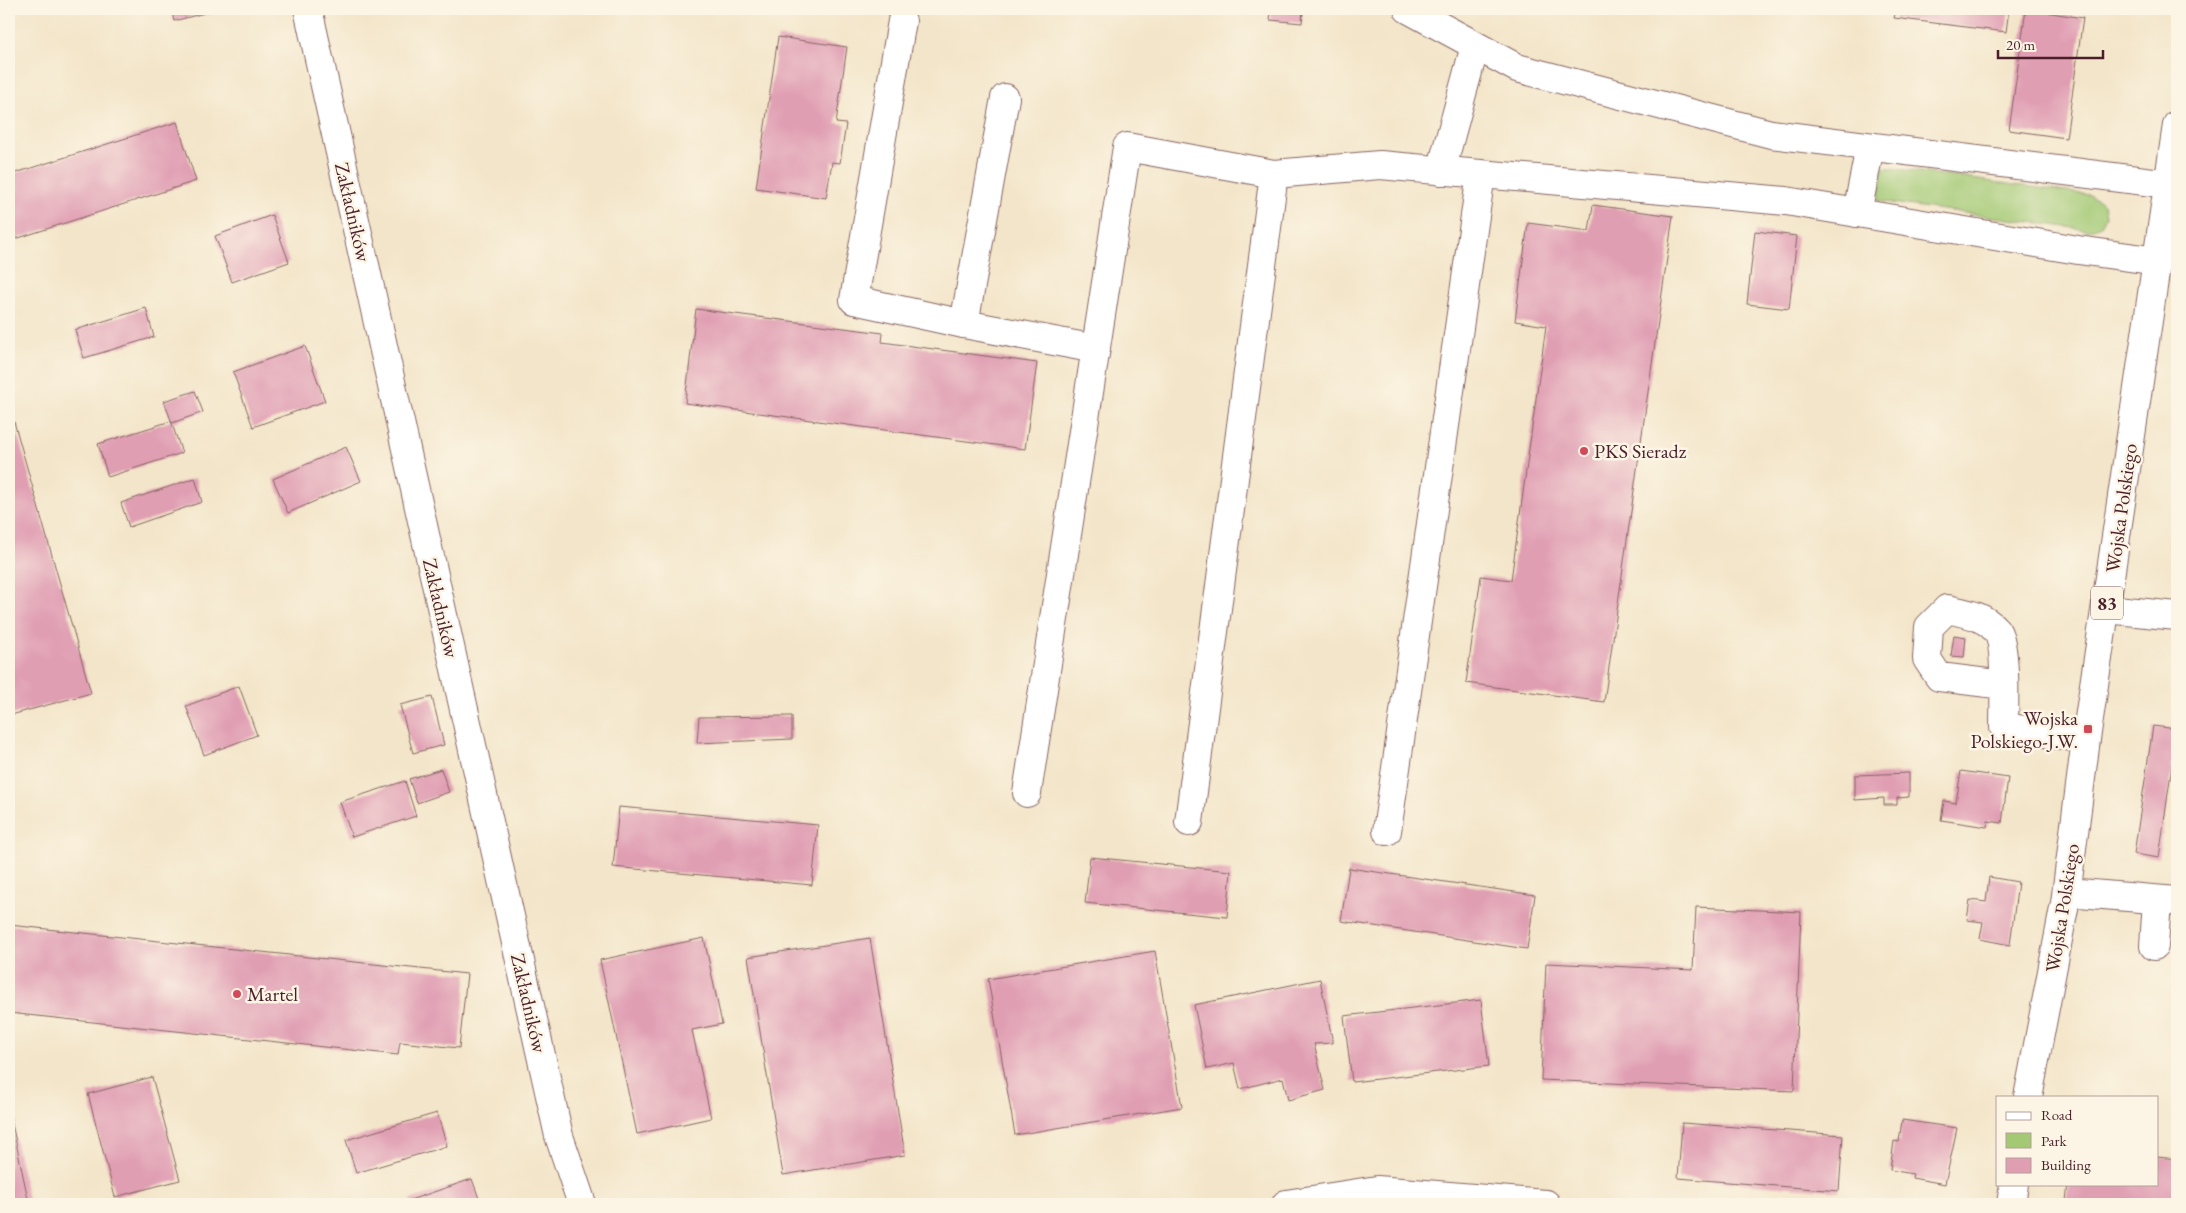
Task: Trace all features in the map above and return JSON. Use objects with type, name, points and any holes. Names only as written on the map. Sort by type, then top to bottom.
[{"type":"street","name":"Zakładników","points":[[308,9],[559,1136],[582,1204]]},
{"type":"street","points":[[1408,9],[1517,68],[1762,132],[2169,184]]},
{"type":"street","points":[[902,21],[854,300],[964,324],[1096,349]]},
{"type":"street","points":[[1441,170],[1475,46]]},
{"type":"street","points":[[964,324],[1005,98]]},
{"type":"street","name":"Wojska Polskiego","points":[[2028,1096],[2067,892],[2086,739],[2177,125]]},
{"type":"street","points":[[1027,793],[1128,147],[1274,174],[1380,165],[1786,201],[2078,250],[2158,261]]},
{"type":"street","points":[[1857,213],[1870,147]]},
{"type":"street","points":[[1188,822],[1274,174]]},
{"type":"street","points":[[1388,831],[1481,174]]},
{"type":"street","points":[[2106,609],[2177,616]]},
{"type":"street","points":[[2004,686],[2004,727],[2086,739]]},
{"type":"street","points":[[2067,892],[2167,900],[2154,946]]},
{"type":"street","points":[[2010,1204],[2014,1186]]},
{"type":"street","points":[[1286,1204],[1377,1190],[1546,1204]]},
{"type":"green space","points":[[1883,167],[2090,195],[2104,204],[2106,216],[2100,227],[2088,230],[1878,201]]},
{"type":"building","points":[[171,9],[220,9],[174,21]]},
{"type":"building","points":[[1271,9],[1303,9],[1302,23],[1270,20]]},
{"type":"building","points":[[1896,9],[2009,9],[2006,32],[1894,18]]},
{"type":"building","points":[[2026,9],[2083,18],[2066,138],[2009,130]]},
{"type":"building","points":[[778,37],[847,47],[836,123],[846,124],[840,163],[832,162],[826,198],[756,188]]},
{"type":"building","points":[[177,122],[196,181],[9,241],[9,175]]},
{"type":"building","name":"PKS Sieradz","points":[[1593,205],[1673,216],[1604,702],[1466,683],[1481,576],[1511,580],[1546,326],[1515,321],[1528,223],[1589,231]]},
{"type":"building","points":[[272,215],[289,262],[232,282],[215,236]]},
{"type":"building","points":[[1755,231],[1797,236],[1789,309],[1747,304]]},
{"type":"building","points":[[146,308],[154,337],[84,358],[75,330]]},
{"type":"building","points":[[696,309],[883,333],[882,342],[1037,363],[1025,449],[685,403]]},
{"type":"building","points":[[305,346],[325,401],[253,427],[233,372]]},
{"type":"building","points":[[195,391],[203,412],[172,423],[164,401]]},
{"type":"building","points":[[9,404],[91,693],[11,715],[9,706]]},
{"type":"building","points":[[171,421],[182,453],[108,477],[98,444]]},
{"type":"building","points":[[346,447],[361,481],[288,513],[273,479]]},
{"type":"building","points":[[195,478],[202,502],[129,527],[121,503]]},
{"type":"building","points":[[1954,635],[1966,637],[1964,657],[1951,656]]},
{"type":"building","points":[[239,686],[257,735],[204,755],[186,706]]},
{"type":"building","points":[[432,697],[444,745],[413,753],[400,705]]},
{"type":"building","points":[[792,716],[792,739],[697,743],[699,717]]},
{"type":"building","points":[[2153,726],[2177,729],[2159,858],[2134,854]]},
{"type":"building","points":[[441,769],[449,792],[417,803],[409,779]]},
{"type":"building","points":[[1961,771],[2008,778],[2002,823],[1988,821],[1987,827],[1941,820],[1944,801],[1956,803]]},
{"type":"building","points":[[1909,773],[1909,797],[1897,798],[1897,805],[1884,805],[1884,798],[1855,800],[1855,775]]},
{"type":"building","points":[[405,781],[416,816],[352,837],[340,802]]},
{"type":"building","points":[[619,807],[818,825],[812,885],[613,867]]},
{"type":"building","points":[[1090,857],[1231,871],[1227,917],[1085,903]]},
{"type":"building","points":[[1349,868],[1535,895],[1527,949],[1341,921]]},
{"type":"building","points":[[1989,877],[2018,882],[2010,945],[1980,939],[1983,922],[1967,920],[1970,900],[1986,902]]},
{"type":"building","points":[[1696,907],[1801,912],[1794,1091],[1541,1080],[1546,963],[1693,970]]},
{"type":"building","name":"Martel","points":[[9,925],[467,974],[459,1048],[400,1042],[398,1055],[9,1013]]},
{"type":"building","points":[[704,938],[722,1024],[692,1030],[711,1118],[637,1134],[600,960]]},
{"type":"building","points":[[870,938],[905,1155],[783,1175],[748,957]]},
{"type":"building","points":[[1155,951],[1182,1107],[1015,1135],[988,979]]},
{"type":"building","points":[[1320,979],[1333,1043],[1314,1044],[1325,1090],[1288,1100],[1283,1078],[1240,1089],[1234,1063],[1207,1069],[1194,1005]]},
{"type":"building","points":[[1481,1000],[1489,1066],[1352,1082],[1344,1016]]},
{"type":"building","points":[[152,1077],[180,1180],[115,1197],[88,1094]]},
{"type":"building","points":[[437,1113],[447,1146],[356,1173],[346,1140]]},
{"type":"building","points":[[10,1114],[29,1204],[9,1204]]},
{"type":"building","points":[[1902,1120],[1957,1128],[1945,1184],[1912,1178],[1913,1174],[1890,1170],[1894,1141],[1899,1142]]},
{"type":"building","points":[[1682,1123],[1843,1135],[1839,1191],[1678,1178]]},
{"type":"building","points":[[2158,1157],[2177,1159],[2177,1204],[2101,1204],[2066,1201],[2068,1186],[2158,1186]]},
{"type":"building","points":[[472,1179],[481,1204],[411,1204],[410,1200]]},
{"type":"place","name":"PKS Sieradz","points":[[1584,451]]},
{"type":"place","name":"Wojska Polskiego-J.W.","points":[[2088,729]]},
{"type":"place","name":"Martel","points":[[237,994]]}]
